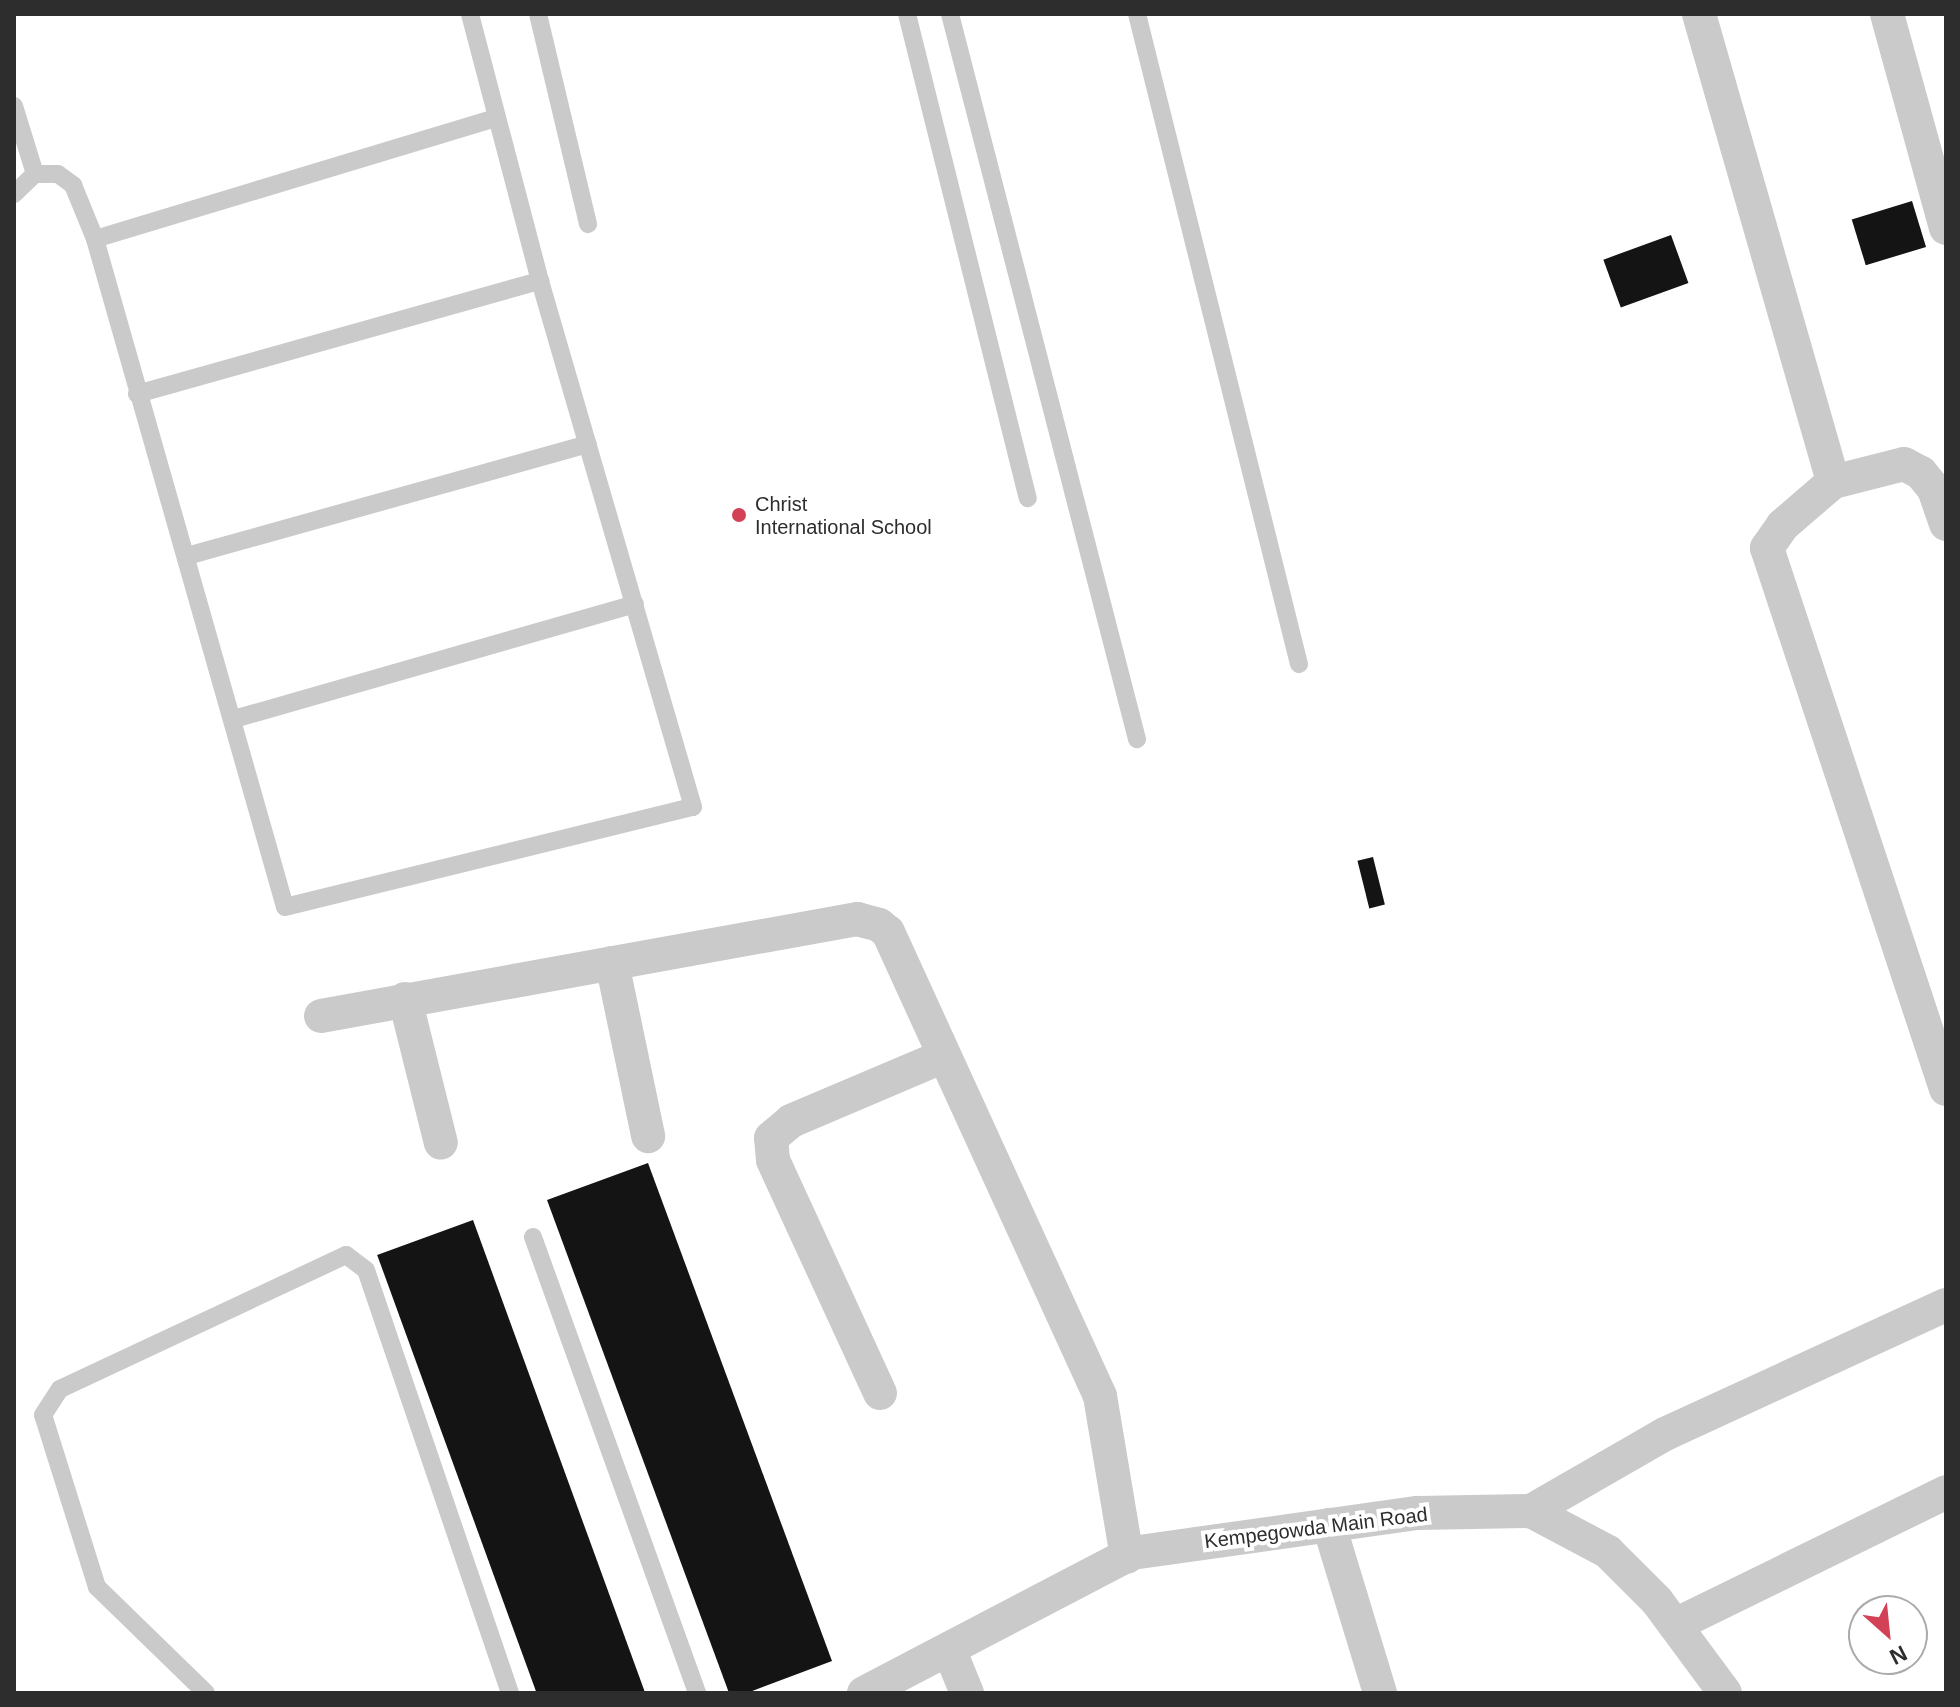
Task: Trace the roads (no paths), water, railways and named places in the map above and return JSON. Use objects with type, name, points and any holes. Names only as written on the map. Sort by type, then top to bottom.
[{"type":"street","points":[[1699,14],[1833,482]]},
{"type":"street","points":[[1887,14],[1946,228]]},
{"type":"street","points":[[1946,524],[1934,489],[1921,473],[1904,464],[1833,482],[1783,525],[1767,548],[1946,1089]]},
{"type":"street","points":[[321,1016],[869,920],[888,932],[942,1057],[1100,1396],[1127,1557]]},
{"type":"street","points":[[612,963],[648,1136]]},
{"type":"street","points":[[405,999],[441,1143]]},
{"type":"street","points":[[880,1393],[773,1160],[771,1138],[791,1121],[942,1057]]},
{"type":"street","name":"Kempegowda Main Road","points":[[864,1693],[1127,1557],[1417,1513],[1531,1511],[1665,1434],[1946,1305]]},
{"type":"street","points":[[1675,1625],[1946,1492]]},
{"type":"street","points":[[1531,1511],[1608,1552],[1675,1625],[1725,1693]]},
{"type":"street","points":[[1329,1525],[1380,1693]]},
{"type":"street","points":[[949,1649],[967,1693]]},
{"type":"lane","points":[[14,194],[35,174],[58,174],[73,185],[95,239],[285,907],[693,807],[540,281],[470,14]]},
{"type":"lane","points":[[538,14],[588,224]]},
{"type":"lane","points":[[907,14],[1028,498]]},
{"type":"lane","points":[[950,14],[1137,739]]},
{"type":"lane","points":[[1137,14],[1299,664]]},
{"type":"lane","points":[[14,106],[35,174]]},
{"type":"lane","points":[[95,239],[496,118]]},
{"type":"lane","points":[[137,394],[540,281]]},
{"type":"lane","points":[[187,556],[588,444]]},
{"type":"lane","points":[[234,719],[635,604]]},
{"type":"lane","points":[[533,1237],[697,1693]]},
{"type":"lane","points":[[206,1693],[97,1587],[43,1415],[60,1389],[346,1255],[366,1270],[510,1693]]},
{"type":"place","name":"Christ International School","points":[[739,515]]}]
